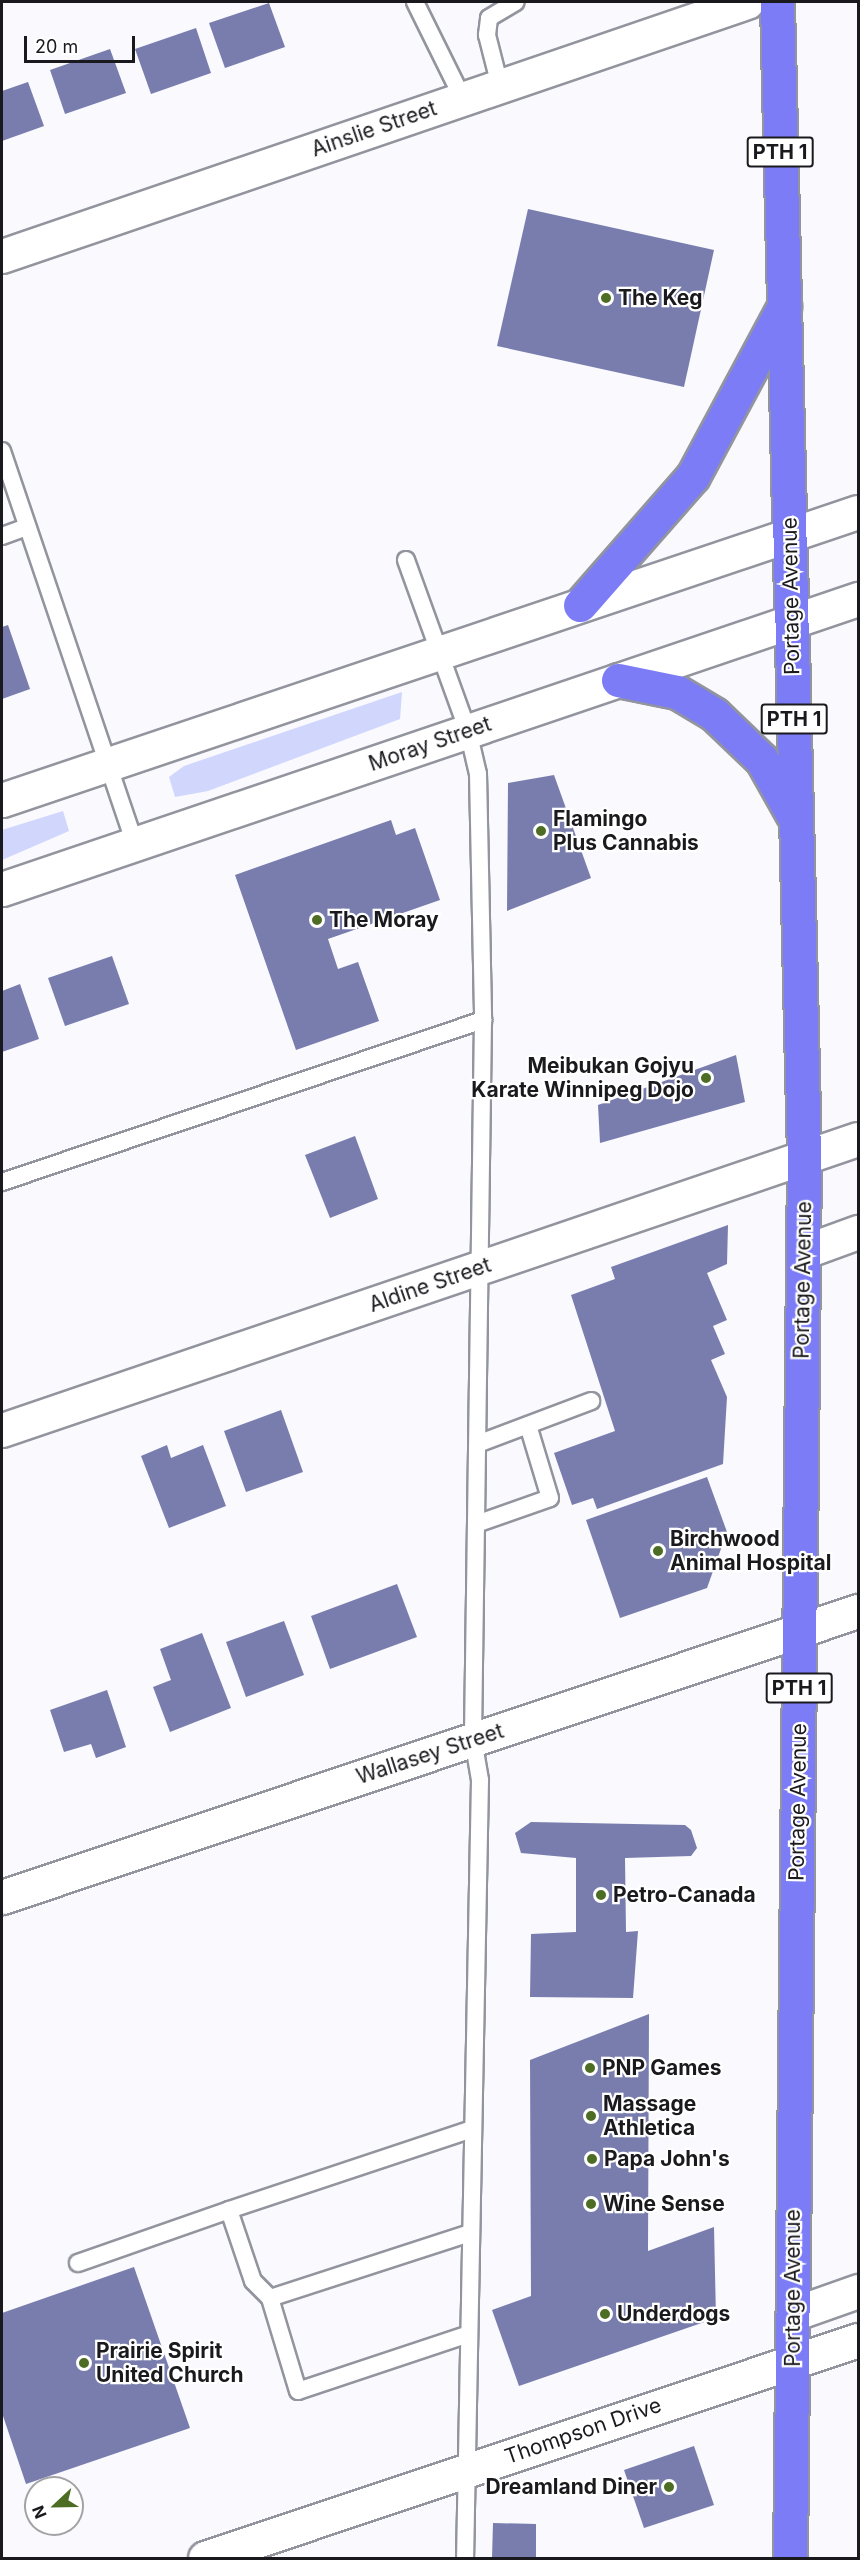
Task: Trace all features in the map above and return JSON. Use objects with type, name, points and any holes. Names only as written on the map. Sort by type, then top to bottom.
[{"type":"highway","name":"Portage Avenue","points":[[777,2],[786,302],[789,535],[804,1158],[790,2559]]},
{"type":"highway","points":[[580,605],[693,476],[786,302]]},
{"type":"highway","points":[[618,680],[677,692],[714,714],[762,760],[795,817]]},
{"type":"street","name":"Ainslie Street","points":[[2,256],[747,2]]},
{"type":"street","points":[[2,800],[441,655],[580,605],[858,512]]},
{"type":"street","name":"Moray Street","points":[[2,889],[858,599]]},
{"type":"street","name":"Aldine Street","points":[[2,1430],[858,1139]]},
{"type":"street","points":[[803,1252],[858,1232]]},
{"type":"street","name":"Wallasey Street","points":[[2,1896],[858,1611]]},
{"type":"street","points":[[793,2314],[858,2291]]},
{"type":"street","name":"Thompson Drive","points":[[205,2559],[858,2340]]},
{"type":"lane","points":[[415,2],[463,99]]},
{"type":"lane","points":[[500,86],[486,35],[489,18],[516,2]]},
{"type":"lane","points":[[2,451],[135,844]]},
{"type":"lane","points":[[2,536],[27,527]]},
{"type":"lane","points":[[406,560],[468,731],[478,774],[483,1020],[478,1268],[479,1523],[473,1739],[480,1780],[465,2559]]},
{"type":"lane","points":[[2,1182],[483,1020]]},
{"type":"lane","points":[[480,1443],[591,1401]]},
{"type":"lane","points":[[479,1523],[550,1498],[528,1425]]},
{"type":"lane","points":[[78,2263],[472,2129]]},
{"type":"lane","points":[[229,2210],[253,2281],[270,2298],[298,2391],[468,2334]]},
{"type":"lane","points":[[270,2298],[470,2233]]},
{"type":"shaded area","points":[[402,692],[400,719],[208,791],[175,797],[169,777],[184,766]]},
{"type":"shaded area","points":[[63,811],[69,831],[2,860],[2,830]]},
{"type":"building","points":[[269,3],[285,47],[225,68],[209,23]]},
{"type":"building","points":[[196,28],[211,73],[151,94],[135,49]]},
{"type":"building","points":[[110,49],[126,93],[65,114],[50,70]]},
{"type":"building","points":[[28,82],[44,126],[2,141],[2,91]]},
{"type":"building","name":"The Keg","points":[[528,209],[714,250],[684,387],[497,346]]},
{"type":"building","points":[[8,625],[30,689],[2,699],[2,627]]},
{"type":"building","name":"Flamingo Plus Cannabis","points":[[554,775],[591,878],[507,911],[508,783]]},
{"type":"building","name":"The Moray","points":[[391,820],[396,835],[415,828],[440,900],[328,939],[338,969],[358,962],[379,1021],[296,1050],[235,875]]},
{"type":"building","points":[[112,956],[129,1004],[65,1026],[48,978]]},
{"type":"building","points":[[20,984],[39,1039],[2,1052],[2,991]]},
{"type":"building","name":"Meibukan Gojyu Karate Winnipeg Dojo","points":[[736,1055],[745,1102],[600,1143],[598,1105]]},
{"type":"building","points":[[355,1136],[378,1199],[330,1218],[305,1155]]},
{"type":"building","points":[[728,1225],[727,1264],[707,1273],[727,1320],[713,1326],[725,1354],[711,1360],[727,1397],[723,1464],[597,1509],[593,1498],[572,1505],[554,1453],[615,1431],[571,1295],[615,1279],[611,1267]]},
{"type":"building","points":[[281,1410],[303,1472],[246,1492],[224,1431]]},
{"type":"building","points":[[167,1445],[171,1458],[203,1445],[226,1506],[169,1528],[141,1456]]},
{"type":"building","name":"Birchwood Animal Hospital","points":[[707,1477],[727,1532],[707,1588],[620,1618],[586,1520]]},
{"type":"building","points":[[397,1584],[417,1637],[330,1669],[311,1616]]},
{"type":"building","points":[[284,1621],[304,1675],[246,1697],[226,1642]]},
{"type":"building","points":[[202,1633],[231,1708],[170,1732],[153,1687],[171,1680],[160,1649]]},
{"type":"building","points":[[107,1690],[126,1747],[96,1758],[91,1744],[64,1752],[50,1710]]},
{"type":"building","name":"Petro-Canada","points":[[531,1822],[685,1825],[691,1830],[697,1848],[691,1856],[625,1858],[626,1932],[638,1931],[633,1998],[530,1997],[531,1934],[576,1932],[576,1858],[521,1853],[515,1833]]},
{"type":"building","points":[[649,2014],[648,2251],[714,2227],[716,2318],[519,2386],[492,2310],[531,2296],[530,2060]]},
{"type":"building","name":"Prairie Spirit United Church","points":[[134,2267],[190,2428],[49,2476],[24,2476],[24,2478],[2,2413],[2,2313]]},
{"type":"building","name":"Dreamland Diner","points":[[694,2446],[714,2505],[644,2528],[624,2470]]},
{"type":"building","points":[[493,2523],[536,2524],[536,2558],[492,2558]]},
{"type":"place","name":"The Keg","points":[[606,298]]},
{"type":"place","name":"Flamingo Plus Cannabis","points":[[541,831]]},
{"type":"place","name":"The Moray","points":[[317,920]]},
{"type":"place","name":"Meibukan Gojyu Karate Winnipeg Dojo","points":[[706,1078]]},
{"type":"place","name":"Birchwood Animal Hospital","points":[[658,1551]]},
{"type":"place","name":"Petro-Canada","points":[[601,1895]]},
{"type":"place","name":"PNP Games","points":[[590,2068]]},
{"type":"place","name":"Massage Athletica","points":[[591,2116]]},
{"type":"place","name":"Papa John's","points":[[592,2159]]},
{"type":"place","name":"Wine Sense","points":[[591,2204]]},
{"type":"place","name":"Underdogs","points":[[605,2314]]},
{"type":"place","name":"Prairie Spirit United Church","points":[[84,2363]]},
{"type":"place","name":"Dreamland Diner","points":[[669,2487]]}]
